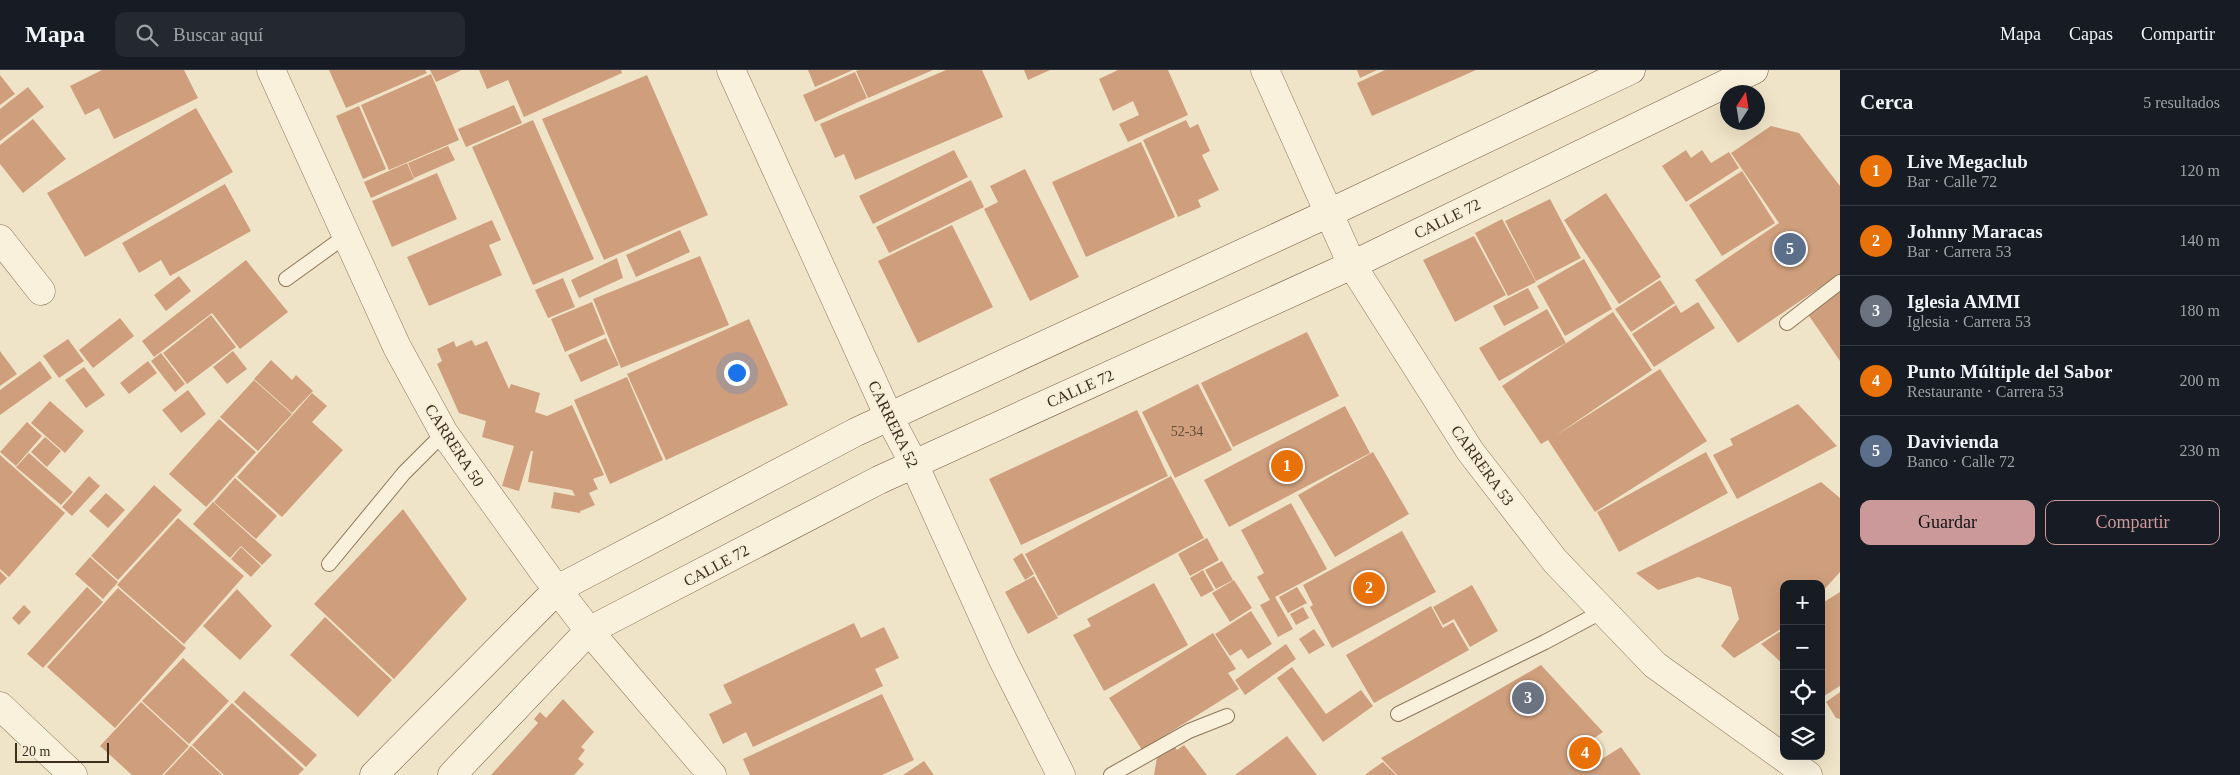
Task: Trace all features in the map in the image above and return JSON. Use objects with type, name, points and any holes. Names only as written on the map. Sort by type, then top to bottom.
[{"type":"main road","name":"CARRERA 50","points":[[272,70],[397,347],[444,433],[558,591],[590,632],[712,775]]},
{"type":"main road","name":"CARRERA 52","points":[[731,70],[889,417],[914,464],[1002,658],[1060,775]]},
{"type":"main road","name":"CARRERA 53","points":[[1265,70],[1352,264],[1470,451],[1555,560],[1655,665],[1808,775]]},
{"type":"main road","points":[[374,775],[558,591],[847,436],[1329,214],[1631,70]]},
{"type":"main road","name":"CALLE 72","points":[[452,775],[590,632],[879,480],[1352,264],[1754,70]]},
{"type":"main road","points":[[0,239],[41,291]]},
{"type":"main road","points":[[0,706],[74,775]]},
{"type":"lane","points":[[286,279],[346,235]]},
{"type":"lane","points":[[1787,323],[1840,282]]},
{"type":"lane","points":[[329,564],[404,473],[444,433]]},
{"type":"lane","points":[[1398,714],[1545,642],[1603,611]]},
{"type":"lane","points":[[1111,775],[1189,731],[1227,716]]},
{"type":"building","points":[[102,70],[184,70],[198,98],[114,139],[99,108],[85,115],[70,86]]},
{"type":"building","points":[[329,70],[425,70],[427,73],[346,108]]},
{"type":"building","points":[[430,70],[462,70],[436,82]]},
{"type":"building","points":[[479,70],[621,70],[622,73],[524,117],[508,80],[487,89]]},
{"type":"building","points":[[808,70],[853,70],[815,87]]},
{"type":"building","points":[[933,70],[868,98],[856,71]]},
{"type":"building","points":[[946,70],[982,70],[1003,117],[855,180],[844,154],[835,158],[820,124]]},
{"type":"building","points":[[1024,70],[1050,70],[1028,80]]},
{"type":"building","points":[[1118,70],[1168,70],[1188,115],[1128,142],[1119,124],[1139,115],[1133,101],[1113,111],[1099,79]]},
{"type":"building","points":[[1357,70],[1377,70],[1360,78]]},
{"type":"building","points":[[1385,70],[1476,70],[1372,116],[1357,83]]},
{"type":"building","points":[[855,72],[867,98],[815,122],[803,95]]},
{"type":"building","points":[[431,74],[459,140],[389,170],[361,105]]},
{"type":"building","points":[[0,75],[15,94],[0,105]]},
{"type":"building","points":[[647,75],[708,215],[604,260],[542,119]]},
{"type":"building","points":[[28,87],[44,107],[0,141],[0,109]]},
{"type":"building","points":[[514,105],[522,123],[466,147],[458,129]]},
{"type":"building","points":[[359,106],[386,169],[363,179],[336,116]]},
{"type":"building","points":[[196,108],[233,172],[85,257],[47,193]]},
{"type":"building","points":[[33,119],[66,159],[23,193],[0,164],[0,145]]},
{"type":"building","points":[[533,120],[594,259],[533,285],[472,147]]},
{"type":"building","points":[[1186,120],[1190,128],[1198,124],[1210,151],[1202,155],[1219,190],[1198,200],[1201,207],[1178,217],[1143,140]]},
{"type":"building","points":[[1771,126],[1799,133],[1840,186],[1840,274],[1738,343],[1695,280],[1779,223],[1731,153]]},
{"type":"building","points":[[1141,142],[1175,217],[1086,257],[1052,182]]},
{"type":"building","points":[[448,146],[455,160],[414,178],[408,163]]},
{"type":"building","points":[[954,150],[968,177],[873,224],[859,196]]},
{"type":"building","points":[[1686,150],[1691,158],[1702,150],[1711,163],[1729,152],[1739,168],[1686,202],[1662,166]]},
{"type":"building","points":[[407,163],[414,179],[371,198],[364,182]]},
{"type":"building","points":[[1025,169],[1079,277],[1030,301],[984,209],[998,202],[990,186]]},
{"type":"building","points":[[1742,171],[1775,223],[1722,256],[1689,205]]},
{"type":"building","points":[[437,173],[457,219],[392,247],[372,201]]},
{"type":"building","points":[[971,180],[984,207],[889,253],[876,227]]},
{"type":"building","points":[[225,184],[251,231],[170,276],[161,260],[139,273],[122,243]]},
{"type":"building","points":[[1606,193],[1661,277],[1619,304],[1564,220]]},
{"type":"building","points":[[1550,199],[1581,258],[1536,281],[1505,221]]},
{"type":"building","points":[[1502,219],[1536,282],[1508,296],[1475,233]]},
{"type":"building","points":[[492,220],[501,240],[489,245],[502,275],[429,306],[407,257]]},
{"type":"building","points":[[952,225],[993,307],[918,343],[878,261]]},
{"type":"building","points":[[680,230],[690,252],[636,277],[626,255]]},
{"type":"building","points":[[1474,236],[1506,295],[1455,322],[1423,260]]},
{"type":"building","points":[[700,256],[729,325],[621,368],[593,299]]},
{"type":"building","points":[[617,258],[623,278],[579,298],[571,280]]},
{"type":"building","points":[[1584,259],[1612,309],[1565,336],[1537,286]]},
{"type":"building","points":[[246,260],[288,312],[240,349],[212,313],[154,357],[142,341]]},
{"type":"building","points":[[179,276],[191,291],[166,311],[154,295]]},
{"type":"building","points":[[563,278],[575,307],[548,318],[535,290]]},
{"type":"building","points":[[1660,280],[1675,303],[1631,332],[1615,309]]},
{"type":"building","points":[[1840,287],[1840,361],[1805,310]]},
{"type":"building","points":[[1528,288],[1539,308],[1504,326],[1493,306]]},
{"type":"building","points":[[592,302],[605,334],[565,352],[551,319]]},
{"type":"building","points":[[1698,302],[1715,328],[1654,367],[1632,334],[1676,305],[1681,313]]},
{"type":"building","points":[[1547,309],[1566,343],[1499,381],[1479,348]]},
{"type":"building","points":[[1613,312],[1652,370],[1555,436],[1660,369],[1707,441],[1595,512],[1548,440],[1541,444],[1502,386]]},
{"type":"building","points":[[211,315],[236,347],[187,384],[163,353]]},
{"type":"building","points":[[120,318],[134,336],[93,368],[79,350]]},
{"type":"building","points":[[749,319],[788,405],[666,460],[627,374]]},
{"type":"building","points":[[1307,332],[1339,396],[1233,447],[1201,383]]},
{"type":"building","points":[[606,338],[619,365],[581,382],[568,355]]},
{"type":"building","points":[[68,339],[84,361],[59,378],[43,356]]},
{"type":"building","points":[[472,340],[475,346],[487,341],[509,389],[511,384],[540,393],[535,412],[547,416],[572,405],[604,475],[593,479],[598,489],[589,493],[595,505],[581,511],[581,509],[580,513],[551,508],[554,492],[575,496],[572,490],[528,482],[533,451],[531,451],[519,491],[502,486],[514,446],[482,437],[486,421],[459,413],[437,364],[442,361],[437,349],[454,341],[456,347]]},
{"type":"building","points":[[0,351],[17,374],[0,386]]},
{"type":"building","points":[[233,351],[247,369],[227,384],[213,367]]},
{"type":"building","points":[[161,353],[185,384],[175,392],[151,361]]},
{"type":"building","points":[[271,360],[292,380],[296,375],[313,391],[292,413],[254,379]]},
{"type":"building","points":[[40,361],[52,378],[0,415],[0,390]]},
{"type":"building","points":[[148,361],[157,373],[129,394],[120,383]]},
{"type":"building","points":[[84,367],[105,395],[86,408],[65,380]]},
{"type":"building","points":[[627,377],[663,460],[610,484],[574,400]]},
{"type":"building","points":[[254,380],[292,414],[258,451],[220,417]]},
{"type":"building","points":[[1198,384],[1232,450],[1175,478],[1142,412]]},
{"type":"building","points":[[188,390],[206,414],[181,433],[162,410]]},
{"type":"building","points":[[312,393],[327,406],[312,422],[343,450],[282,517],[237,477]]},
{"type":"building","points":[[50,401],[84,431],[65,453],[31,423]]},
{"type":"building","points":[[1798,404],[1837,446],[1737,499],[1713,455],[1733,445],[1730,439]]},
{"type":"building","points":[[1345,406],[1370,453],[1229,527],[1204,480]]},
{"type":"building","points":[[1137,410],[1168,476],[1021,545],[989,479]]},
{"type":"building","points":[[219,419],[256,452],[206,507],[169,474]]},
{"type":"building","points":[[27,422],[42,436],[16,466],[0,452]]},
{"type":"building","points":[[45,437],[61,451],[47,467],[31,452]]},
{"type":"building","points":[[1373,452],[1409,514],[1335,557],[1298,495]]},
{"type":"building","points":[[1706,452],[1728,493],[1619,552],[1597,512]]},
{"type":"building","points":[[29,453],[73,492],[61,505],[16,467]]},
{"type":"building","points":[[0,455],[65,513],[9,577],[0,569]]},
{"type":"building","points":[[89,476],[100,486],[72,516],[62,507]]},
{"type":"building","points":[[1171,476],[1204,538],[1058,616],[1025,554]]},
{"type":"building","points":[[235,478],[277,516],[256,539],[214,502]]},
{"type":"building","points":[[1821,482],[1840,498],[1840,572],[1825,589],[1825,580],[1780,580],[1780,629],[1734,658],[1721,646],[1739,619],[1731,587],[1698,577],[1658,590],[1636,573]]},
{"type":"building","points":[[154,485],[182,510],[118,580],[91,556]]},
{"type":"building","points":[[106,493],[125,510],[108,528],[89,511]]},
{"type":"building","points":[[213,502],[272,555],[262,565],[241,546],[230,558],[193,524]]},
{"type":"building","points":[[1291,503],[1327,569],[1275,597],[1293,629],[1278,637],[1260,605],[1270,600],[1257,577],[1264,573],[1241,530]]},
{"type":"building","points":[[403,509],[467,599],[394,679],[314,604]]},
{"type":"building","points":[[178,518],[244,576],[184,644],[117,585]]},
{"type":"building","points":[[1402,531],[1436,592],[1332,648],[1310,607],[1313,605],[1303,585]]},
{"type":"building","points":[[1207,538],[1219,560],[1190,576],[1178,554]]},
{"type":"building","points":[[241,547],[261,566],[251,577],[231,559]]},
{"type":"building","points":[[1022,553],[1034,574],[1025,580],[1013,559]]},
{"type":"building","points":[[90,557],[118,582],[103,599],[75,574]]},
{"type":"building","points":[[1222,561],[1233,580],[1216,589],[1205,570]]},
{"type":"building","points":[[1203,570],[1214,590],[1201,597],[1190,578]]},
{"type":"building","points":[[0,571],[7,578],[0,585]]},
{"type":"building","points":[[1034,576],[1058,618],[1028,634],[1005,592]]},
{"type":"building","points":[[1234,580],[1252,608],[1230,622],[1212,593]]},
{"type":"building","points":[[1154,583],[1188,645],[1104,691],[1073,635],[1091,626],[1087,619]]},
{"type":"building","points":[[1472,585],[1498,631],[1470,647],[1454,619],[1443,625],[1433,607]]},
{"type":"building","points":[[87,587],[103,602],[43,668],[27,654]]},
{"type":"building","points":[[1297,587],[1307,603],[1288,613],[1279,597]]},
{"type":"building","points":[[118,588],[186,648],[115,728],[47,667]]},
{"type":"building","points":[[237,589],[272,626],[240,660],[203,626]]},
{"type":"building","points":[[1840,592],[1840,686],[1825,695],[1825,625],[1825,601]]},
{"type":"building","points":[[24,605],[31,612],[19,625],[12,618]]},
{"type":"building","points":[[1431,606],[1443,628],[1453,622],[1469,650],[1374,703],[1346,655]]},
{"type":"building","points":[[1303,607],[1309,618],[1296,625],[1290,614]]},
{"type":"building","points":[[1251,611],[1272,644],[1248,659],[1241,649],[1230,656],[1215,634]]},
{"type":"building","points":[[325,617],[392,680],[358,717],[290,655]]},
{"type":"building","points":[[854,623],[861,638],[884,627],[899,658],[875,669],[883,686],[753,747],[746,732],[723,744],[709,714],[732,703],[723,685]]},
{"type":"building","points":[[1314,629],[1325,645],[1309,654],[1299,639]]},
{"type":"building","points":[[1780,632],[1780,661],[1761,644]]},
{"type":"building","points":[[1213,633],[1236,669],[1228,673],[1239,689],[1142,750],[1109,698]]},
{"type":"building","points":[[1286,644],[1296,659],[1245,695],[1235,680]]},
{"type":"building","points":[[183,658],[229,701],[189,744],[142,701]]},
{"type":"building","points":[[1541,665],[1603,732],[1590,741],[1602,759],[1621,747],[1641,775],[1397,775],[1381,758]]},
{"type":"building","points":[[1292,667],[1326,714],[1361,690],[1373,706],[1323,742],[1277,678]]},
{"type":"building","points":[[244,691],[317,755],[306,767],[234,702]]},
{"type":"building","points":[[1840,692],[1840,719],[1836,718],[1826,702]]},
{"type":"building","points":[[882,694],[914,760],[882,775],[750,775],[743,759]]},
{"type":"building","points":[[563,699],[594,732],[581,747],[585,750],[578,759],[584,764],[574,775],[491,775],[538,723],[534,719],[540,712],[546,718]]},
{"type":"building","points":[[141,702],[189,746],[162,775],[132,775],[100,746]]},
{"type":"building","points":[[232,703],[304,769],[298,775],[224,775],[192,745]]},
{"type":"building","points":[[1287,736],[1317,775],[1235,775]]},
{"type":"building","points":[[1173,745],[1177,750],[1184,745],[1207,775],[1154,775],[1157,757]]},
{"type":"building","points":[[191,746],[222,775],[164,775]]},
{"type":"building","points":[[924,761],[934,775],[903,775]]},
{"type":"building","points":[[1383,762],[1396,775],[1365,775],[1370,771]]},
{"type":"place","name":"Davivienda","points":[[1790,249]]},
{"type":"place","name":"Live Megaclub","points":[[1287,466]]},
{"type":"place","name":"Johnny Maracas","points":[[1369,588]]},
{"type":"place","name":"Iglesia AMMI","points":[[1528,698]]},
{"type":"place","name":"Punto Múltiple del Sabor","points":[[1585,753]]}]
